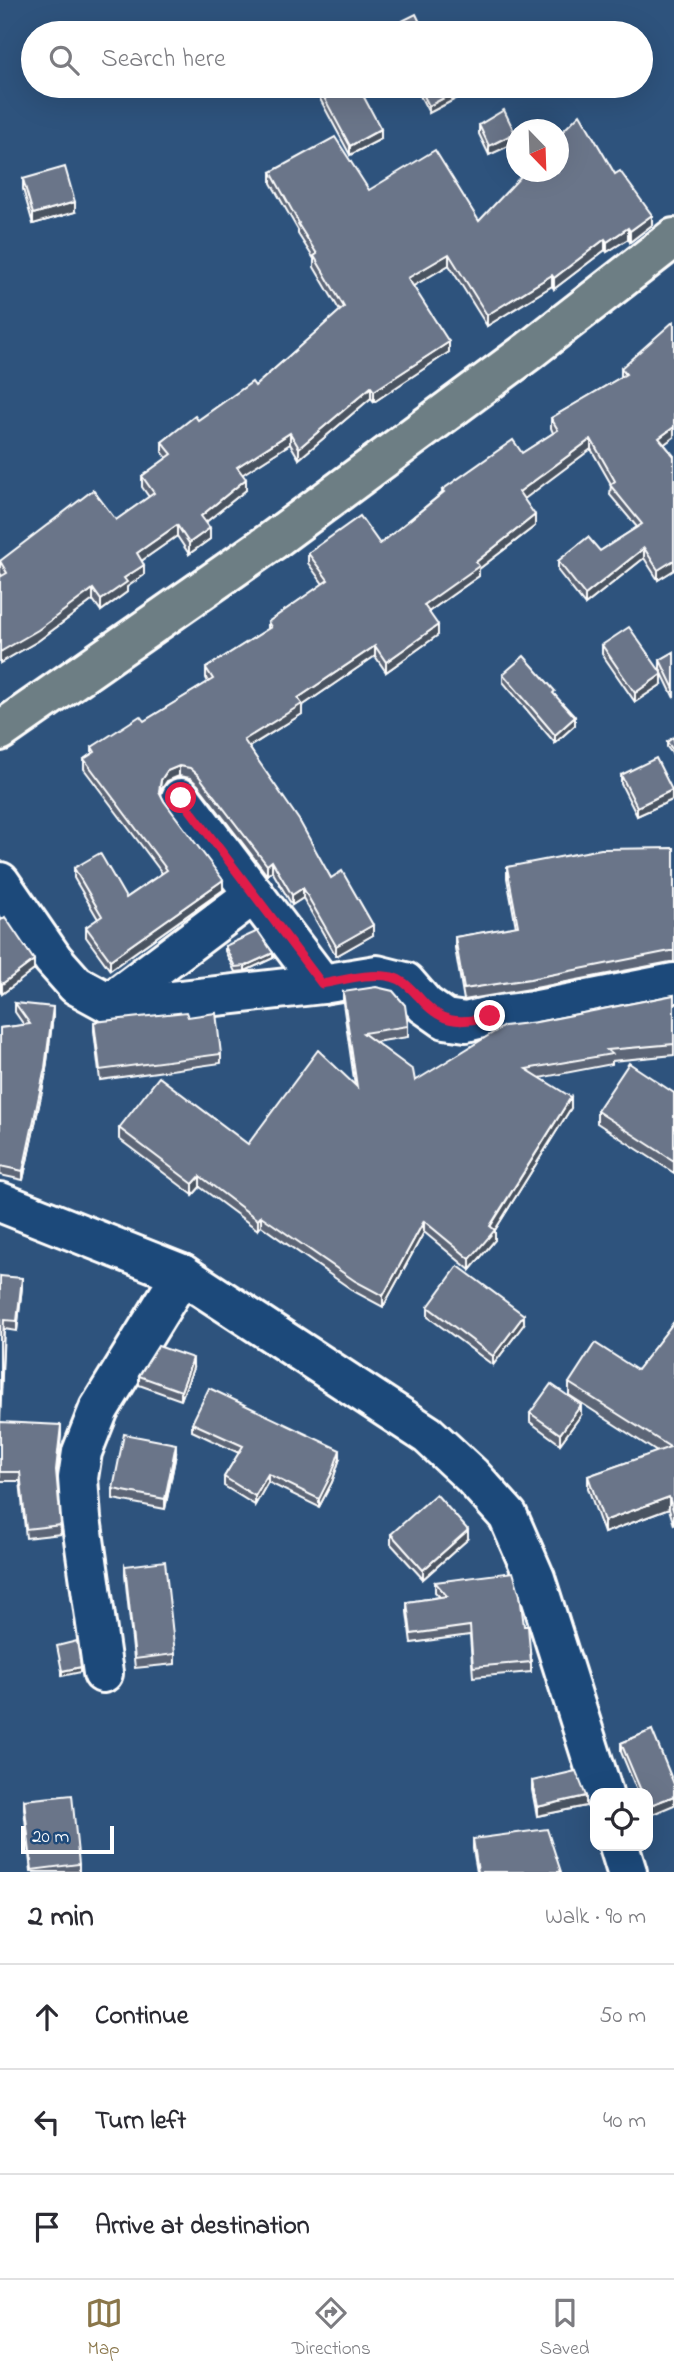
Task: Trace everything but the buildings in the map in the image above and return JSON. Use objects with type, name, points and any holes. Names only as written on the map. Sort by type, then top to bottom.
[{"type":"highway","points":[[0,731],[272,541],[530,350],[674,238]]},
{"type":"street","points":[[181,798],[322,984]]},
{"type":"street","points":[[0,882],[53,959],[76,985],[109,1003],[146,1004],[322,984],[376,975],[405,982],[425,1005],[445,1019],[466,1023],[490,1016],[674,983]]},
{"type":"street","points":[[109,1003],[254,894]]},
{"type":"street","points":[[0,1202],[182,1274],[428,1435],[471,1475],[508,1516],[535,1577],[601,1788]]},
{"type":"street","points":[[103,1673],[81,1518],[78,1478],[82,1452],[99,1409],[182,1274]]},
{"type":"street","points":[[621,1851],[627,1872]]},
{"type":"route","points":[[181,798],[322,984],[376,975],[393,977],[405,982],[425,1005],[445,1019],[466,1023],[490,1016]]}]
